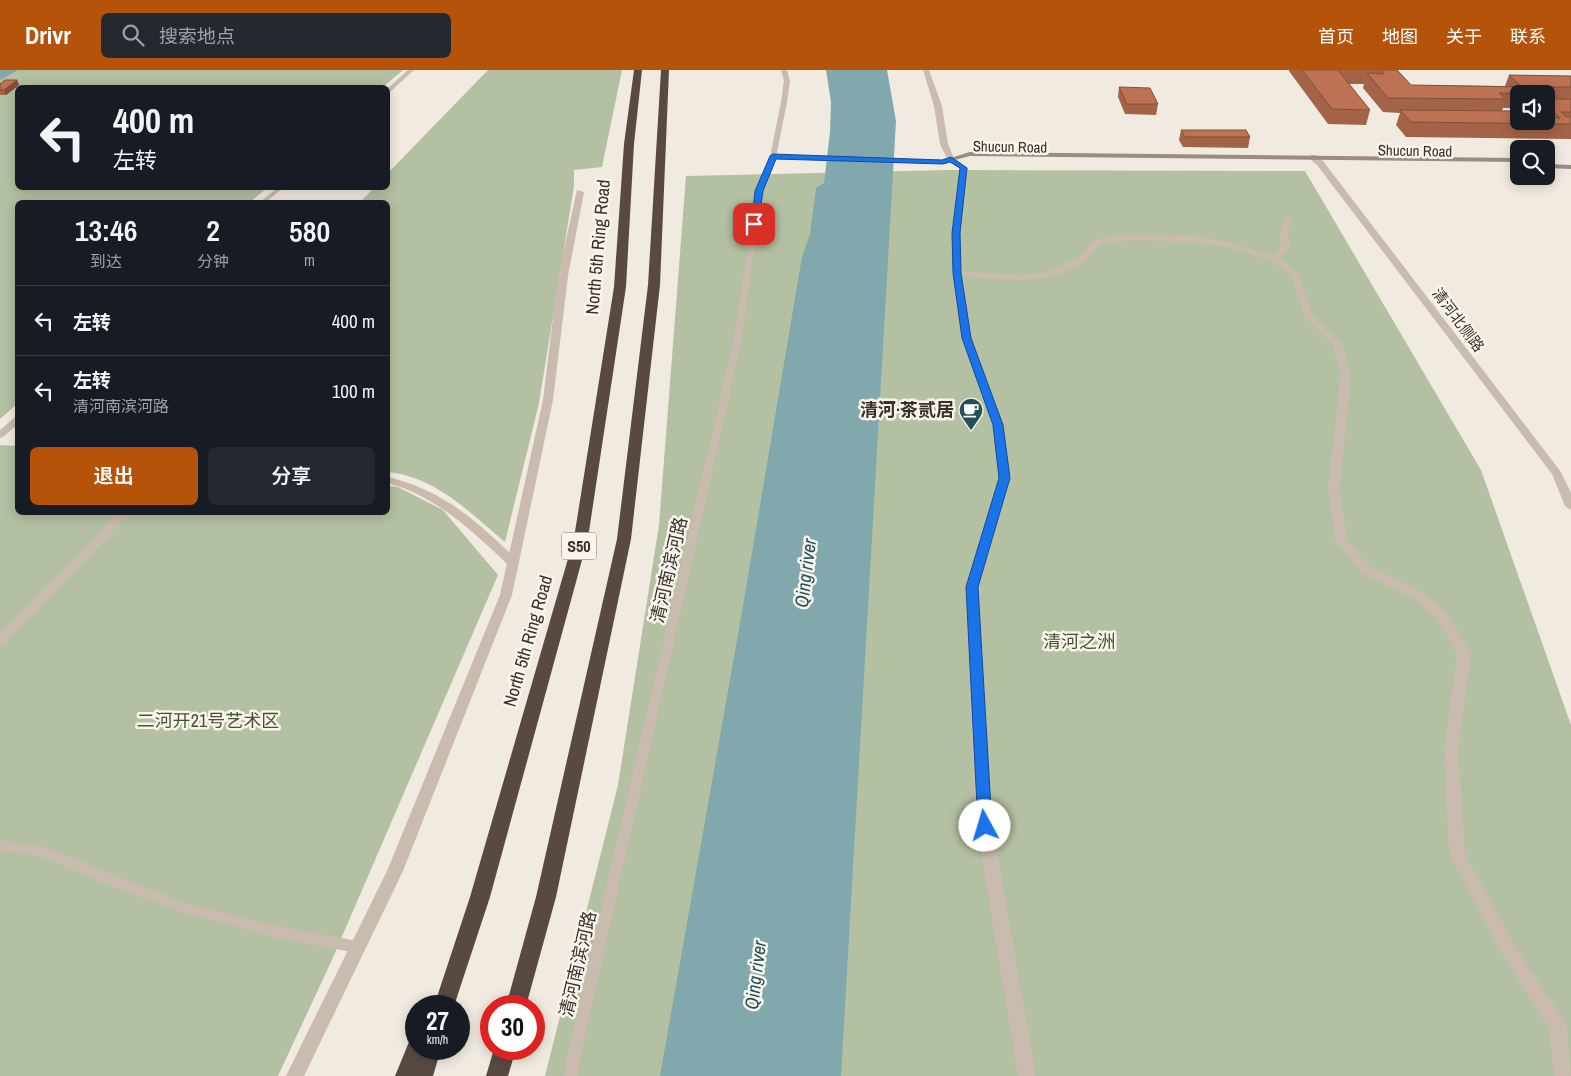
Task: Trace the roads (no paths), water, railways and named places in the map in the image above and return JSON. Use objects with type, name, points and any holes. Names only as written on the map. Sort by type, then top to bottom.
[{"type":"highway","name":"North 5th Ring Road","points":[[448,995],[480,897],[581,538],[620,287],[629,144],[638,70]]},
{"type":"highway","name":"S50","points":[[519,995],[546,897],[624,539],[654,285],[665,70]]},
{"type":"highway","points":[[440,995],[480,897]]},
{"type":"highway","points":[[406,1076],[413,1060]]},
{"type":"highway","points":[[422,1076],[427,1060]]},
{"type":"highway","points":[[497,1076],[502,1060]]},
{"type":"main road","name":"Shucun Road","points":[[951,159],[1510,160]]},
{"type":"main road","name":"Shucun Road","points":[[1317,160],[1510,166]]},
{"type":"main road","points":[[1555,160],[1571,160]]},
{"type":"main road","points":[[1555,166],[1571,166]]},
{"type":"street","points":[[926,70],[938,106],[944,144],[951,159],[964,168],[956,233],[957,273],[967,338],[998,425],[1005,478],[972,587],[972,597],[983,816],[1027,1076]]},
{"type":"street","points":[[773,156],[925,162],[943,162],[951,159]]},
{"type":"street","name":"清河北侧路","points":[[1317,160],[1557,474],[1571,506]]},
{"type":"street","points":[[295,1076],[395,871],[506,596],[548,400],[563,276],[580,192]]},
{"type":"street","points":[[1274,258],[1286,248],[1284,232],[1288,219]]},
{"type":"street","points":[[957,273],[1021,278],[1049,275],[1067,268],[1082,259],[1097,242],[1131,237],[1169,236],[1224,244],[1274,258],[1295,274],[1309,316],[1336,343],[1346,374],[1334,487],[1341,541],[1366,570],[1419,596],[1442,615],[1464,654],[1451,752],[1456,853],[1509,951],[1558,1026],[1562,1076]]},
{"type":"street","points":[[1557,474],[1571,475]]},
{"type":"street","points":[[390,480],[408,484],[440,500],[474,525],[513,564]]},
{"type":"street","points":[[0,641],[123,515]]},
{"type":"lane","points":[[390,89],[411,70]]},
{"type":"lane","name":"清河南滨河路","points":[[571,1076],[737,344],[759,191],[773,156],[787,81],[784,70]]},
{"type":"lane","points":[[265,200],[278,190]]},
{"type":"lane","points":[[0,435],[15,422]]},
{"type":"lane","points":[[0,845],[45,852],[123,885],[185,908],[278,932],[358,947]]},
{"type":"water","name":"Qing river","points":[[826,70],[887,70],[896,121],[841,1076],[660,1076],[802,257],[810,234],[816,188],[824,183],[830,132],[831,102]]},
{"type":"waterway","points":[[0,76],[12,70]]},
{"type":"place","name":"清河·茶贰居","points":[[971,431]]},
{"type":"park label","name":"清河之洲","points":[[1079,642]]},
{"type":"park label","name":"二河开21号艺术区","points":[[208,721]]}]
